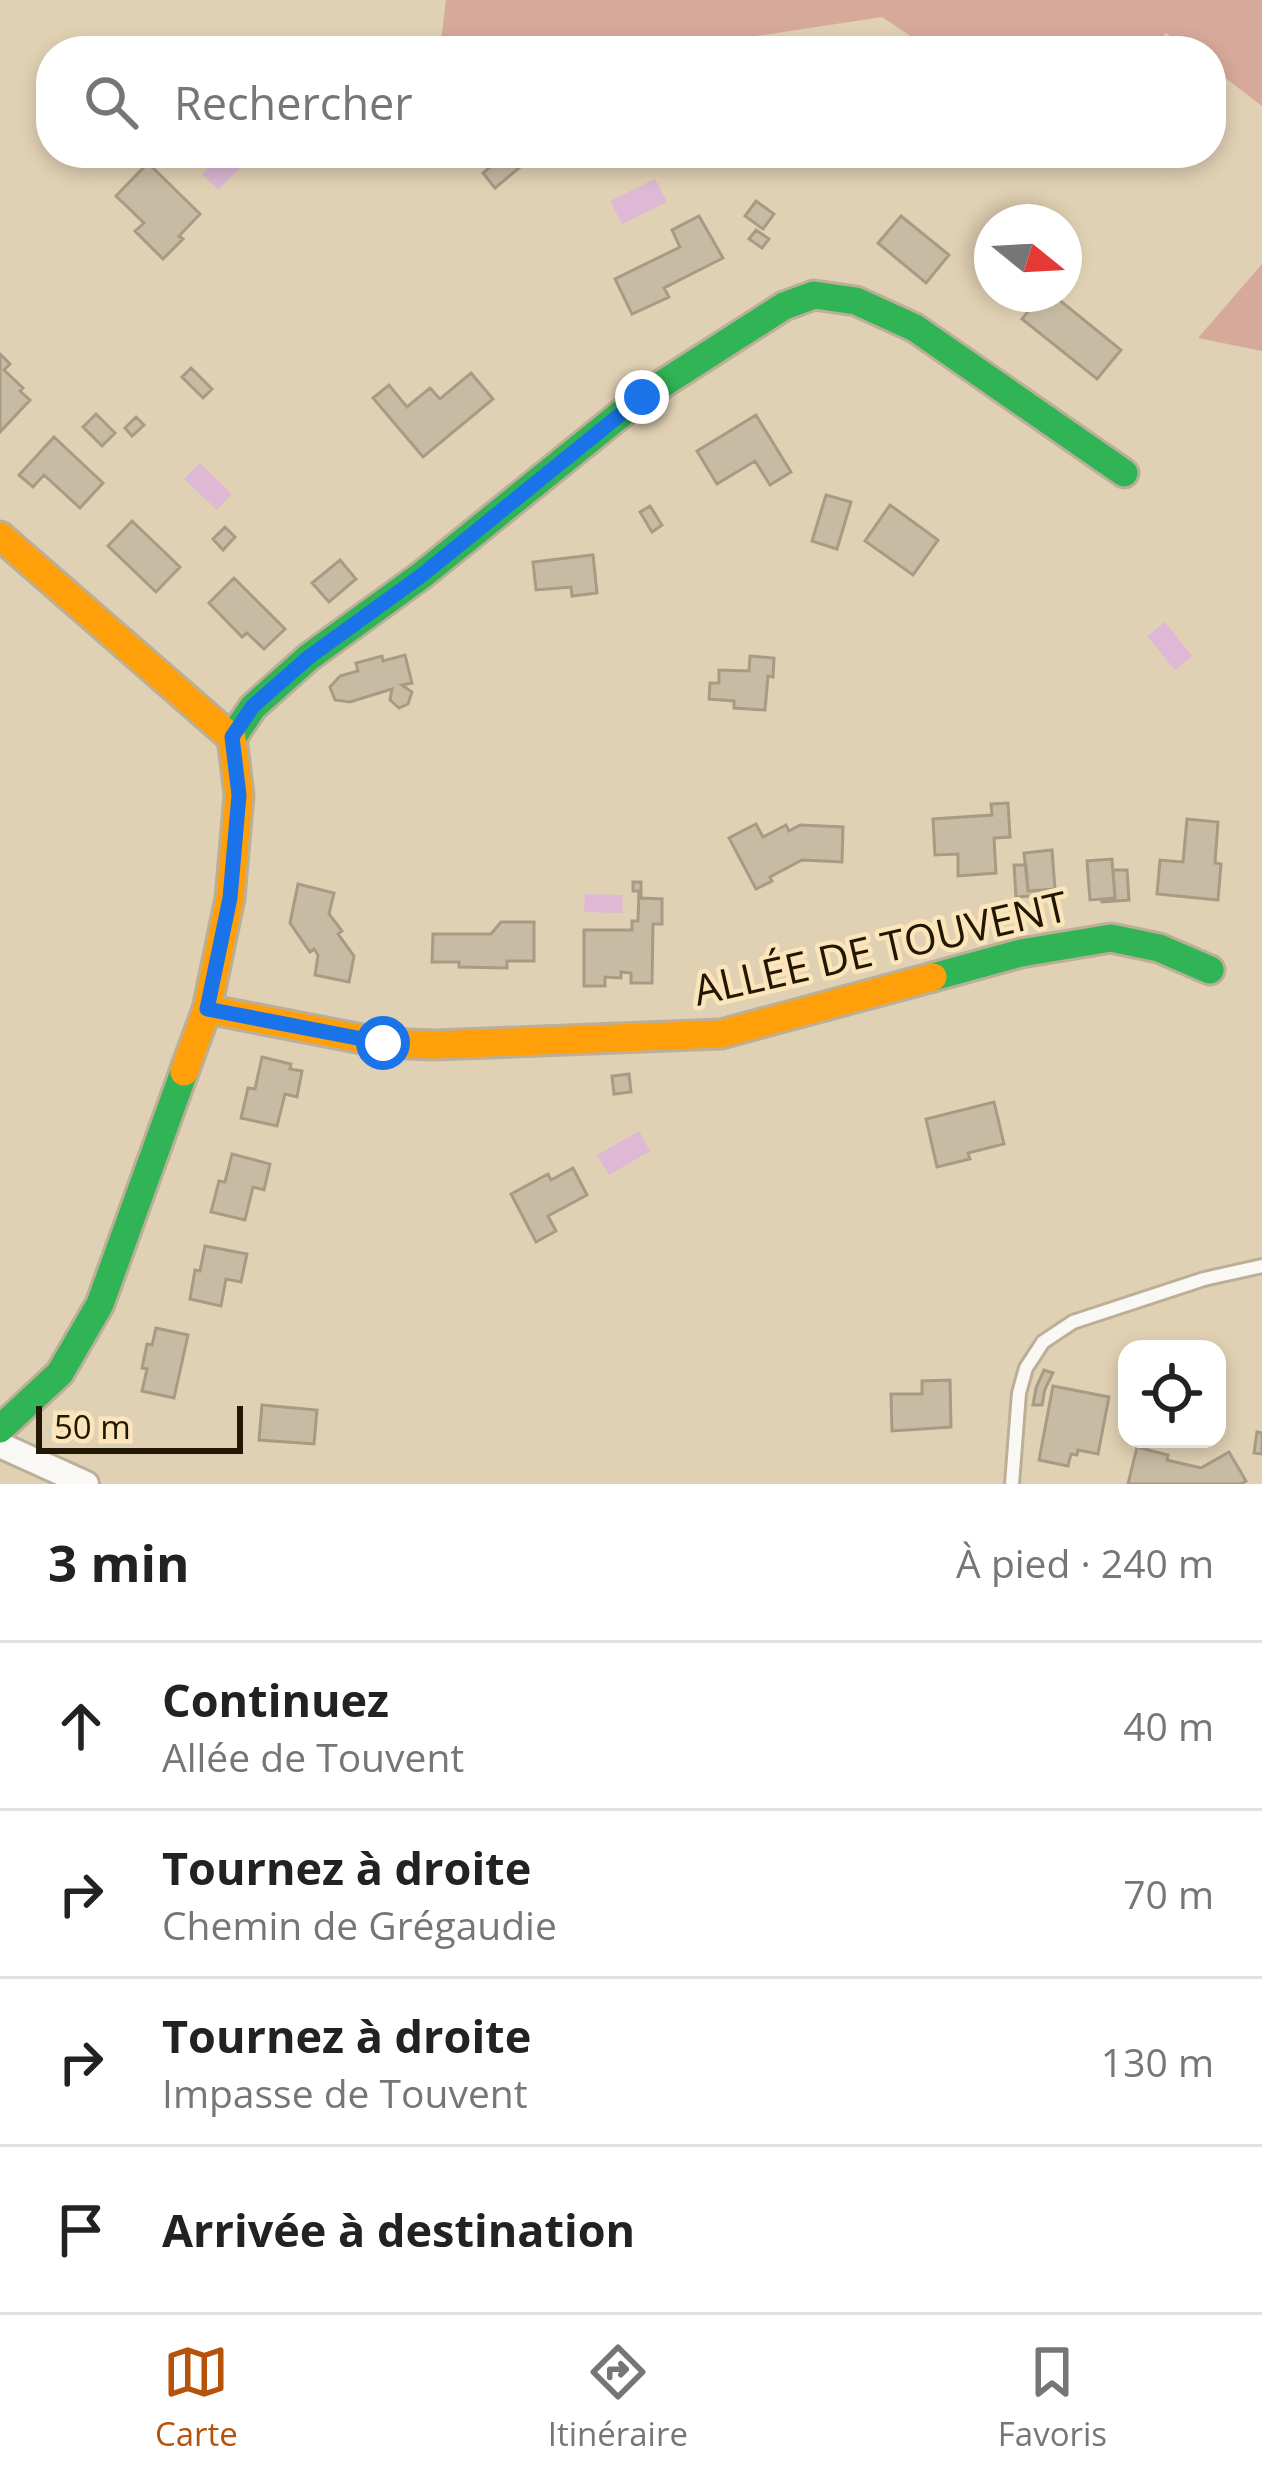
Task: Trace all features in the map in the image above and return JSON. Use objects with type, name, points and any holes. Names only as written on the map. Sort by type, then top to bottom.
[{"type":"street","points":[[0,1430],[60,1372],[100,1304],[207,1009],[230,898],[239,795],[232,737],[253,706],[309,657],[422,575],[642,397],[784,306],[814,295],[856,302],[914,328],[1124,473]]},
{"type":"street","points":[[0,536],[232,737]]},
{"type":"street","name":"ALLÉE DE TOUVENT","points":[[207,1009],[383,1043],[721,1034],[1022,953],[1111,938],[1159,947],[1210,970]]},
{"type":"street","points":[[0,1445],[86,1484]]},
{"type":"lane","points":[[1012,1484],[1019,1393],[1026,1367],[1043,1342],[1072,1322],[1204,1279],[1262,1266]]},
{"type":"shaded area","points":[[446,0],[1262,0],[1262,106],[1226,78],[1226,36],[910,36],[882,17],[756,36],[442,36]]},
{"type":"shaded area","points":[[208,168],[240,168],[218,190],[202,174]]},
{"type":"shaded area","points":[[655,179],[667,202],[622,224],[610,201]]},
{"type":"shaded area","points":[[1262,264],[1262,351],[1198,338]]},
{"type":"shaded area","points":[[200,463],[232,494],[217,510],[184,479]]},
{"type":"shaded area","points":[[1165,622],[1192,656],[1175,670],[1147,636]]},
{"type":"shaded area","points":[[585,894],[623,895],[622,913],[584,912]]},
{"type":"shaded area","points":[[639,1131],[650,1151],[609,1175],[597,1155]]},
{"type":"building","points":[[143,168],[153,168],[200,214],[163,259],[135,231],[144,223],[116,196]]},
{"type":"building","points":[[489,168],[519,168],[495,188],[483,173]]},
{"type":"building","points":[[756,201],[774,214],[763,229],[745,216]]},
{"type":"building","points":[[699,216],[723,258],[664,288],[669,297],[632,314],[615,279],[680,247],[672,230]]},
{"type":"building","points":[[901,216],[949,255],[926,283],[878,243]]},
{"type":"building","points":[[756,230],[769,239],[762,248],[749,239]]},
{"type":"building","points":[[1028,312],[1074,312],[1121,350],[1097,379],[1022,319]]},
{"type":"building","points":[[0,354],[10,364],[4,370],[30,400],[0,432]]},
{"type":"building","points":[[191,368],[212,389],[203,398],[182,377]]},
{"type":"building","points":[[471,373],[493,399],[423,457],[373,398],[389,385],[407,407],[430,388],[440,399]]},
{"type":"building","points":[[96,414],[115,433],[102,446],[83,427]]},
{"type":"building","points":[[756,415],[791,472],[770,485],[755,461],[717,484],[697,451]]},
{"type":"building","points":[[136,417],[144,425],[132,436],[125,428]]},
{"type":"building","points":[[54,437],[103,483],[80,508],[44,475],[33,487],[19,475]]},
{"type":"building","points":[[826,495],[851,502],[837,549],[812,541]]},
{"type":"building","points":[[890,505],[938,540],[913,575],[865,541]]},
{"type":"building","points":[[650,506],[662,525],[652,532],[640,512]]},
{"type":"building","points":[[132,521],[180,567],[156,592],[108,546]]},
{"type":"building","points":[[225,527],[235,537],[223,550],[213,539]]},
{"type":"building","points":[[593,555],[597,593],[572,596],[571,587],[536,590],[533,562]]},
{"type":"building","points":[[340,560],[356,579],[329,602],[312,583]]},
{"type":"building","points":[[234,578],[285,629],[264,649],[247,633],[242,637],[209,603]]},
{"type":"building","points":[[405,655],[412,683],[402,685],[412,692],[408,704],[399,708],[390,700],[392,689],[350,702],[335,700],[330,687],[340,676],[358,671],[356,663]]},
{"type":"building","points":[[750,656],[774,658],[765,710],[734,708],[734,701],[709,699],[710,683],[719,683],[719,670],[749,671]]},
{"type":"building","points":[[1008,803],[1010,837],[994,838],[996,873],[958,876],[958,854],[935,855],[933,819],[992,815],[991,804]]},
{"type":"building","points":[[1187,819],[1218,822],[1218,900],[1157,894],[1160,860],[1183,862]]},
{"type":"building","points":[[756,824],[763,837],[786,825],[789,831],[800,825],[843,827],[842,862],[802,860],[756,889],[729,838]]},
{"type":"building","points":[[1052,850],[1055,889],[1028,891],[1024,853]]},
{"type":"building","points":[[1112,859],[1115,898],[1090,900],[1087,861]]},
{"type":"building","points":[[1014,865],[1026,865],[1028,891],[1044,890],[1044,895],[1016,897]]},
{"type":"building","points":[[1113,870],[1127,870],[1129,900],[1102,902],[1115,898]]},
{"type":"building","points":[[633,882],[641,882],[641,898],[662,899],[662,924],[653,924],[652,983],[631,983],[631,973],[621,972],[621,978],[605,977],[605,986],[584,986],[584,930],[632,930],[632,921],[638,921],[639,891],[633,891]]},
{"type":"building","points":[[298,884],[334,893],[329,914],[354,956],[349,982],[315,975],[318,955],[314,949],[310,952],[290,923]]},
{"type":"building","points":[[501,922],[534,922],[534,961],[507,961],[507,968],[432,962],[433,934],[491,934]]},
{"type":"building","points":[[262,1057],[302,1071],[297,1097],[285,1094],[277,1126],[241,1118],[248,1088],[255,1089]]},
{"type":"building","points":[[629,1074],[631,1092],[614,1094],[612,1076]]},
{"type":"building","points":[[994,1102],[1004,1144],[937,1167],[926,1119]]},
{"type":"building","points":[[232,1154],[270,1164],[264,1190],[253,1187],[245,1220],[211,1212]]},
{"type":"building","points":[[573,1168],[587,1195],[548,1216],[556,1231],[536,1242],[511,1194],[548,1174],[551,1180]]},
{"type":"building","points":[[205,1246],[247,1254],[241,1282],[226,1279],[221,1306],[190,1299]]},
{"type":"building","points":[[156,1328],[188,1335],[174,1398],[142,1391],[147,1344],[152,1345]]},
{"type":"building","points":[[1044,1370],[1053,1373],[1042,1405],[1033,1405],[1036,1388]]},
{"type":"building","points":[[950,1380],[951,1427],[892,1431],[891,1394],[922,1394],[922,1381]]},
{"type":"building","points":[[1053,1386],[1109,1397],[1098,1454],[1078,1450],[1077,1455],[1071,1454],[1068,1466],[1039,1460]]},
{"type":"building","points":[[262,1405],[317,1410],[314,1444],[259,1440]]},
{"type":"building","points":[[1257,1432],[1262,1433],[1262,1454],[1254,1453]]},
{"type":"building","points":[[1137,1448],[1201,1468],[1229,1452],[1246,1481],[1241,1484],[1128,1484]]},
{"type":"traffic: fast","points":[[232,738],[253,707],[309,657],[422,575],[642,397],[784,306],[814,295],[856,301],[915,328],[1124,473]]},
{"type":"traffic: fast","points":[[933,977],[1021,953],[1111,938],[1159,948],[1210,970]]},
{"type":"traffic: fast","points":[[0,1429],[60,1373],[100,1304],[184,1072]]},
{"type":"traffic: slow","points":[[0,536],[232,738],[239,795],[230,898],[207,1009],[184,1072]]},
{"type":"traffic: slow","points":[[207,1009],[383,1043],[721,1034],[933,977]]},
{"type":"route","points":[[383,1043],[207,1009],[230,898],[239,795],[232,737],[253,706],[309,657],[422,575],[642,397]]}]
